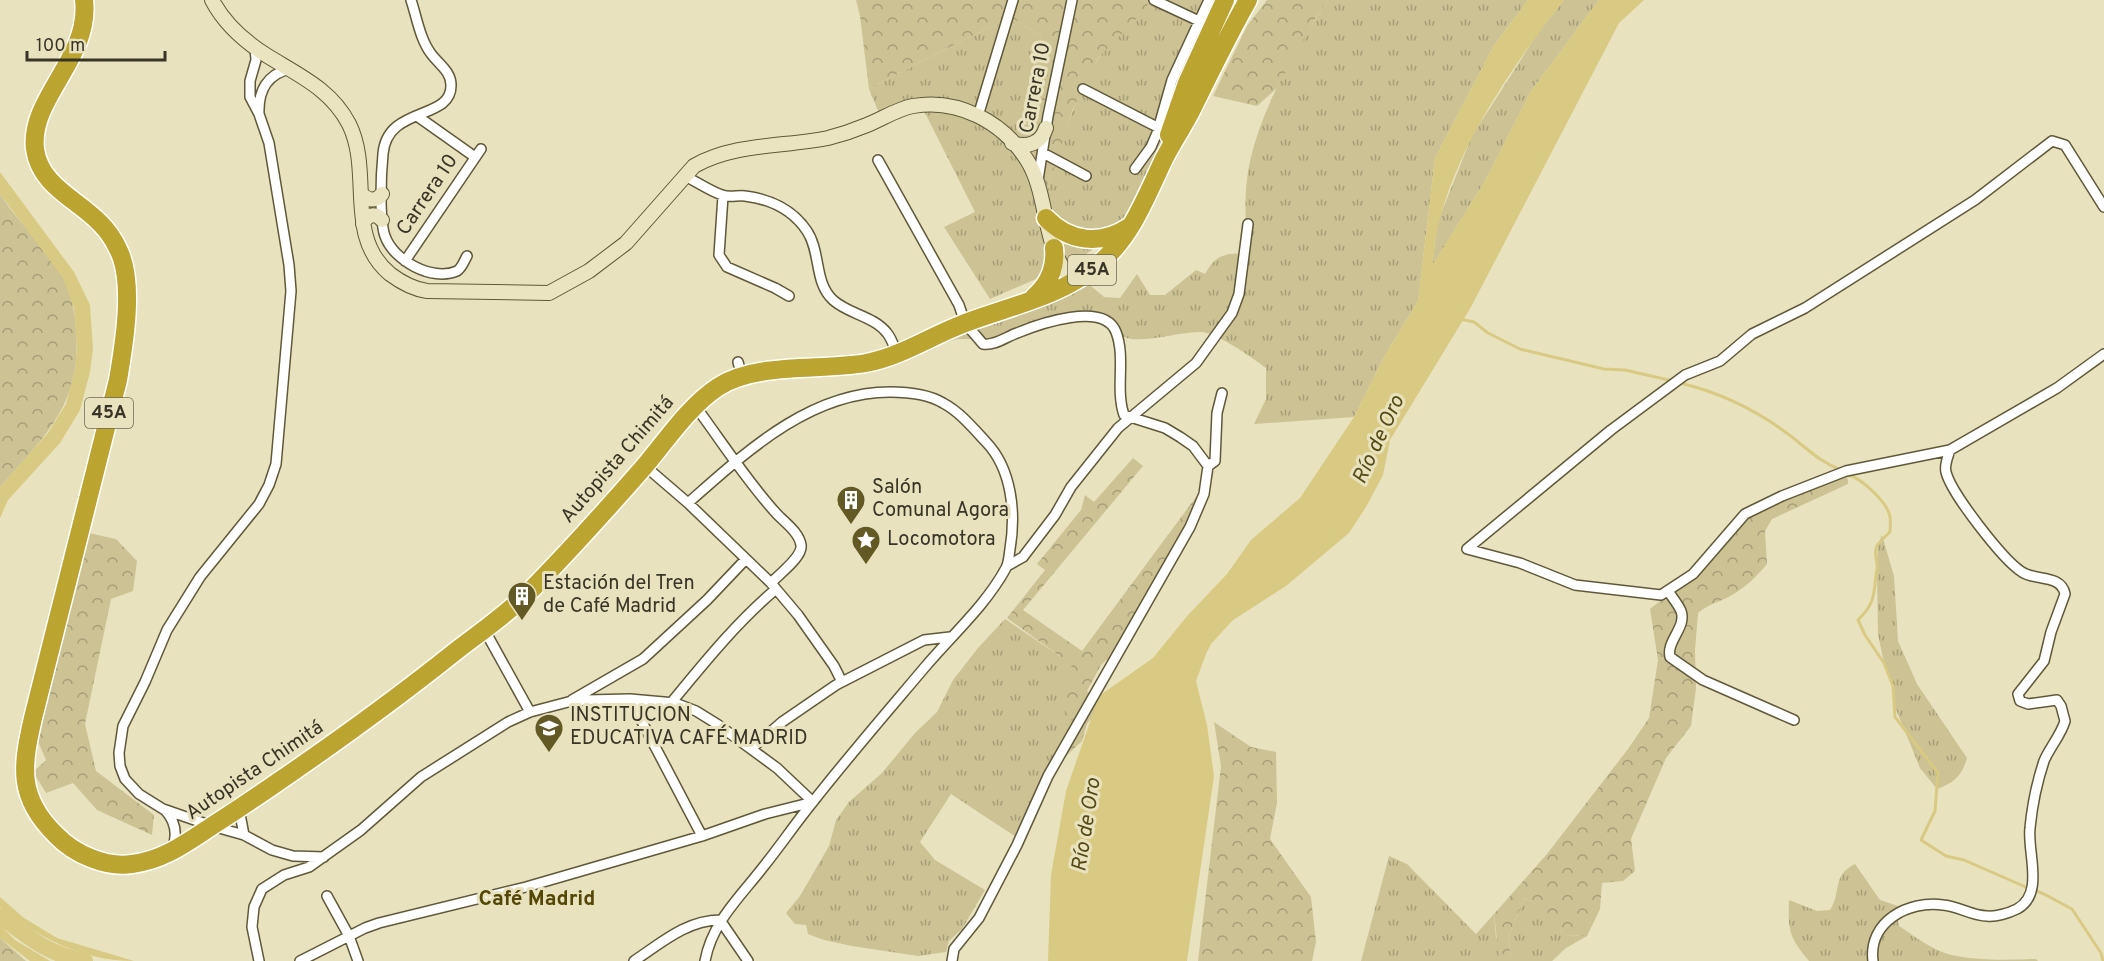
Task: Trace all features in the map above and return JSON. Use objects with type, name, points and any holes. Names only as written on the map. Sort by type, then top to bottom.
[{"type":"highway","name":"Autopista Chimitá","points":[[84,0],[84,25],[80,42],[40,117],[35,134],[36,153],[40,168],[48,179],[99,222],[119,250],[126,285],[125,338],[118,380],[28,737],[24,756],[24,779],[41,819],[59,839],[70,848],[118,865],[135,864],[170,853],[212,826],[350,733],[484,629],[530,591],[696,407],[740,369],[766,371],[869,362],[897,354],[965,323],[1022,304],[1085,276],[1112,253],[1135,222],[1166,155],[1248,0]]},
{"type":"highway","name":"Autopista Chimitá","points":[[1166,155],[1169,133],[1183,93],[1225,0]]},
{"type":"highway","points":[[1046,218],[1065,233],[1089,240],[1114,236],[1135,222]]},
{"type":"highway","points":[[1022,304],[1040,292],[1049,280],[1054,264],[1054,248]]},
{"type":"street","points":[[212,0],[225,21],[255,47],[324,92],[345,116],[357,146],[363,224],[367,240],[375,258],[389,273],[412,288],[451,292],[549,293],[589,271],[626,243],[694,166],[719,155],[828,138],[913,106],[935,105],[956,108],[991,122],[1026,160],[1037,183],[1054,248],[1063,268],[1074,282]]},
{"type":"street","points":[[411,0],[427,47],[447,72],[451,84],[449,96],[444,103],[396,126],[386,141],[382,158],[384,235],[390,247],[405,261],[425,271],[451,272],[460,268],[466,256]]},
{"type":"street","points":[[978,116],[1013,0]]},
{"type":"street","name":"Carrera 10","points":[[1037,183],[1072,0]]},
{"type":"street","points":[[1154,0],[1199,21]]},
{"type":"street","points":[[1135,169],[1151,147],[1159,128],[1172,80],[1209,0]]},
{"type":"street","points":[[255,47],[256,66],[249,92],[252,103],[265,127],[274,169],[291,291],[276,464],[259,504],[200,577],[167,630],[123,726],[118,753],[125,779],[139,795],[163,808],[244,835],[272,849],[293,856],[324,857]]},
{"type":"street","points":[[259,114],[259,100],[264,87],[275,75],[290,69]]},
{"type":"street","points":[[1083,89],[1159,128]]},
{"type":"street","name":"Carrera 10","points":[[405,261],[478,153],[417,116]]},
{"type":"street","points":[[1012,143],[1033,144],[1042,137],[1046,128]]},
{"type":"street","points":[[2104,207],[2065,145],[2052,141],[1975,200],[1805,308],[1752,334],[1720,361],[1685,375],[1611,430],[1467,549],[1520,563],[1575,585],[1661,595],[1693,574],[1745,514],[1782,496],[1846,471],[1950,450],[2057,388],[2104,354]]},
{"type":"street","points":[[1043,153],[1086,176]]},
{"type":"street","points":[[878,160],[959,304],[965,323],[982,344],[989,345],[1050,321],[1089,316],[1108,321],[1116,331],[1120,355],[1121,407],[1124,415],[1146,421],[1180,437],[1193,446],[1208,466],[1204,494],[1190,527],[1048,776],[1017,845],[979,918],[954,949],[952,961]]},
{"type":"street","points":[[685,176],[723,196],[743,195],[771,202],[789,212],[807,231],[814,245],[820,278],[827,294],[844,308],[883,329],[889,335],[897,354]]},
{"type":"street","points":[[361,193],[365,198],[372,200],[382,194]]},
{"type":"street","points":[[723,196],[719,255],[722,261],[727,267],[789,296]]},
{"type":"street","points":[[363,224],[366,218],[372,215],[382,220]]},
{"type":"street","points":[[705,961],[720,920],[813,802],[983,600],[1007,566],[1023,557],[1055,515],[1071,487],[1118,428],[1196,363],[1232,313],[1239,294],[1248,224]]},
{"type":"street","points":[[688,503],[736,461],[783,426],[821,406],[850,396],[877,392],[908,392],[941,401],[956,411],[996,452],[1011,492],[1013,528],[1007,566]]},
{"type":"street","points":[[1208,466],[1215,461],[1217,413],[1222,393]]},
{"type":"street","points":[[671,703],[795,560],[802,546],[796,533],[763,498],[696,407]]},
{"type":"street","points":[[1873,961],[1872,950],[1879,930],[1885,922],[1902,910],[1918,905],[1937,904],[1986,916],[2009,912],[2025,903],[2032,890],[2029,830],[2036,794],[2045,760],[2065,721],[2057,700],[2028,704],[2018,698],[2021,688],[2044,661],[2051,632],[2065,594],[2064,590],[2055,581],[2022,572],[1974,520],[1946,475],[1945,468],[1950,450]]},
{"type":"street","points":[[645,466],[688,503],[773,586],[798,615],[834,666],[842,682]]},
{"type":"street","points":[[568,702],[643,659],[700,607],[746,560]]},
{"type":"street","points":[[1668,591],[1681,612],[1682,619],[1668,650],[1670,657],[1703,680],[1794,720]]},
{"type":"street","points":[[484,629],[530,712]]},
{"type":"street","points":[[752,748],[782,722],[842,682],[924,640],[950,637]]},
{"type":"street","points":[[630,699],[702,836]]},
{"type":"street","points":[[259,961],[252,927],[254,907],[262,889],[271,882],[309,867],[361,830],[421,777],[508,722],[530,712],[568,702],[630,699],[671,703],[696,711],[752,748],[813,802]]},
{"type":"street","points":[[300,961],[379,923],[526,887],[702,836],[765,814],[813,802]]},
{"type":"street","points":[[163,808],[171,819],[175,831],[175,842],[170,853]]},
{"type":"street","points":[[239,808],[244,835]]},
{"type":"street","points":[[327,896],[349,936],[358,961]]},
{"type":"street","points":[[634,961],[686,927],[708,920],[720,920]]},
{"type":"street","points":[[720,920],[748,961]]},
{"type":"green space","points":[[856,0],[1150,0],[1144,11],[1098,58],[1072,111],[1040,213],[1036,133],[1041,36],[1012,18],[967,38],[869,89]]},
{"type":"green space","points":[[1150,0],[1214,0],[1176,80],[1160,149],[1121,228],[1077,261],[990,299],[944,227],[975,212],[923,109],[884,125],[869,89],[967,38],[1012,18],[1041,36],[1036,133],[1041,211],[1071,114],[1088,77],[1104,51],[1138,16]]},
{"type":"green space","points":[[1267,0],[1328,0],[1276,89],[1257,106],[1213,96],[1247,26]]},
{"type":"green space","points":[[1328,0],[1528,0],[1493,47],[1435,158],[1418,301],[1384,357],[1354,417],[1254,424],[1266,399],[1266,368],[1252,358],[1208,333],[1184,333],[1148,339],[1131,339],[1120,334],[1110,320],[1097,314],[1086,313],[998,339],[957,339],[901,357],[1085,281],[1104,297],[1120,298],[1137,274],[1150,295],[1165,295],[1196,270],[1205,274],[1218,258],[1247,253],[1246,188],[1258,133],[1290,62]]},
{"type":"green space","points":[[1564,0],[1599,0],[1531,91],[1485,181],[1432,266],[1438,221],[1472,136],[1536,36]]},
{"type":"green space","points":[[0,194],[49,256],[66,284],[75,318],[76,357],[73,380],[57,418],[0,487]]},
{"type":"green space","points":[[1133,458],[1143,466],[1023,610],[1082,651],[1216,470],[1112,655],[1101,665],[1087,691],[1100,707],[1087,724],[1082,741],[1048,773],[1059,746],[1075,725],[1059,703],[1059,692],[1072,665],[1007,618],[1045,570],[1037,564],[1081,510],[1085,495],[1094,502]]},
{"type":"green space","points":[[1847,475],[1848,484],[1772,519],[1765,531],[1767,564],[1742,589],[1698,613],[1695,650],[1696,688],[1691,726],[1666,758],[1631,839],[1635,871],[1623,881],[1602,883],[1600,909],[1587,936],[1564,935],[1548,913],[1524,898],[1508,937],[1511,958],[1499,957],[1494,914],[1547,854],[1649,718],[1658,660],[1650,609],[1693,575],[1745,517],[1782,499]]},
{"type":"green space","points":[[84,532],[116,539],[137,561],[133,591],[111,599],[85,724],[96,771],[154,815],[152,835],[97,810],[73,783],[46,793],[33,772],[46,760],[34,732]]},
{"type":"green space","points":[[1882,535],[1894,576],[1898,641],[1917,684],[1967,758],[1963,770],[1956,778],[1937,789],[1920,768],[1895,707],[1893,686],[1884,663],[1878,634],[1877,569],[1878,545]]},
{"type":"green space","points":[[1005,619],[1073,665],[1075,725],[1019,839],[951,794],[920,842],[935,860],[985,890],[962,929],[949,941],[946,952],[918,956],[852,946],[808,934],[806,925],[795,924],[786,913],[800,896],[829,846],[836,820],[849,802],[882,773],[915,733],[937,712],[953,680]]},
{"type":"green space","points":[[1214,722],[1251,747],[1276,752],[1277,803],[1270,839],[1311,897],[1316,942],[1312,961],[1198,961],[1221,766]]},
{"type":"green space","points":[[1389,856],[1407,864],[1476,934],[1494,914],[1496,938],[1511,958],[1508,937],[1524,898],[1548,912],[1564,935],[1587,936],[1566,948],[1552,961],[1361,961]]},
{"type":"green space","points":[[1855,864],[1880,900],[1901,907],[1897,916],[1899,926],[1935,949],[1968,958],[2036,959],[2038,961],[1809,961],[1797,946],[1791,933],[1789,900],[1817,911],[1830,910],[1840,879]]},
{"type":"green space","points":[[0,938],[26,961],[0,961]]},
{"type":"water","name":"Río de Oro","points":[[1528,0],[1564,0],[1499,90],[1479,124],[1447,194],[1438,229],[1433,264],[1485,181],[1531,91],[1599,0],[1644,0],[1619,23],[1471,307],[1390,440],[1383,475],[1349,533],[1286,586],[1233,620],[1211,644],[1206,654],[1196,681],[1207,725],[1214,776],[1187,961],[1048,961],[1051,875],[1066,791],[1099,696],[1153,658],[1188,615],[1227,574],[1251,540],[1300,498],[1354,417],[1384,357],[1418,301],[1435,158],[1493,47]]},
{"type":"water","points":[[0,172],[74,272],[90,305],[93,349],[90,372],[80,410],[60,443],[8,500],[0,518],[0,487],[48,433],[66,404],[75,370],[77,347],[74,308],[63,278],[0,194]]},
{"type":"water","points":[[0,897],[24,918],[57,938],[134,961],[97,957],[62,946],[30,929],[0,907]]},
{"type":"water","points":[[0,925],[15,940],[50,961],[30,961],[0,938]]},
{"type":"waterway","points":[[1460,319],[1474,322],[1488,333],[1520,349],[1604,369],[1625,370],[1673,381]]},
{"type":"waterway","points":[[1680,383],[1708,391],[1750,410],[1776,425],[1819,458],[1841,470]]},
{"type":"waterway","points":[[1847,473],[1873,492],[1890,517],[1890,532],[1876,549],[1877,569],[1873,596],[1868,608],[1858,620],[1884,663],[1893,686],[1895,717],[1938,773],[1935,811],[1921,840],[1946,856],[1964,860],[2028,888]]},
{"type":"waterway","points":[[2034,890],[2072,909],[2101,953],[2103,961]]},
{"type":"waterway","points":[[0,916],[49,949],[85,961]]},
{"type":"place","name":"Salón Comunal Agora","points":[[851,526]]},
{"type":"place","name":"Locomotora","points":[[866,566]]},
{"type":"place","name":"Estación del Tren de Café Madrid","points":[[522,622]]},
{"type":"place","name":"INSTITUCION EDUCATIVA CAFÉ MADRID","points":[[549,754]]},
{"type":"district","name":"Café Madrid","points":[[537,899]]}]
